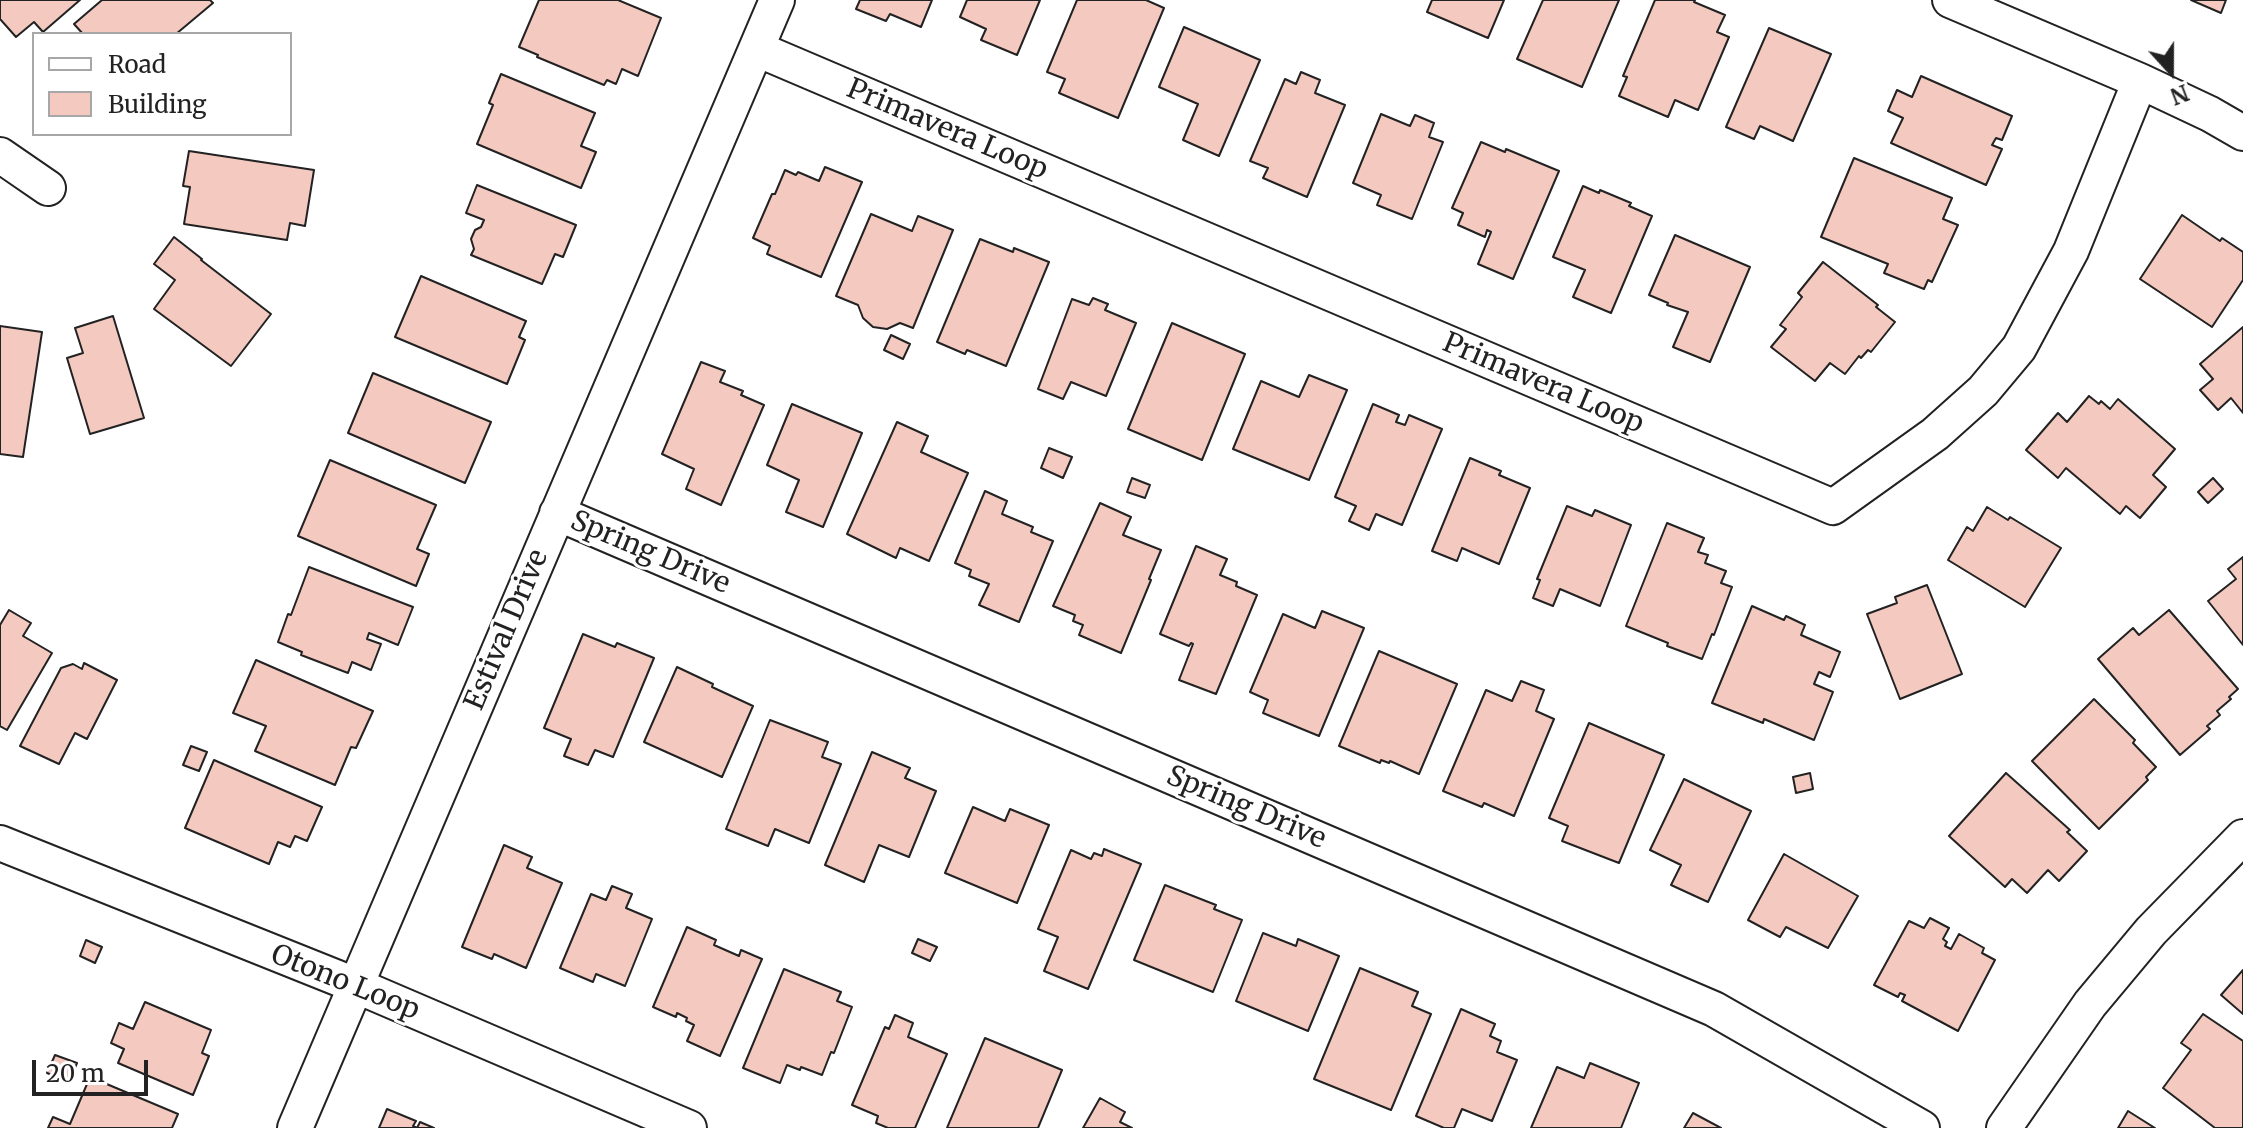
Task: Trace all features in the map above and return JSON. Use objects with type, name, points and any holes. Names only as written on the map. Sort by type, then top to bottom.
[{"type":"street","name":"Estival Drive","points":[[295,1128],[777,0]]},
{"type":"street","points":[[1950,0],[2140,81],[2243,133]]},
{"type":"street","name":"Primavera Loop","points":[[757,49],[1833,507],[1935,434],[1983,391],[2019,348],[2071,251],[2140,81]]},
{"type":"street","points":[[0,155],[48,188]]},
{"type":"street","name":"Spring Drive","points":[[557,513],[1714,1009],[1922,1128]]},
{"type":"street","points":[[2004,1128],[2090,1004],[2151,931],[2243,837]]},
{"type":"street","name":"Otono Loop","points":[[0,843],[355,985],[689,1128]]},
{"type":"building","points":[[0,0],[80,0],[43,32],[34,22],[16,37],[0,19]]},
{"type":"building","points":[[102,0],[210,0],[213,3],[178,32],[81,32],[74,24]]},
{"type":"building","points":[[539,0],[618,0],[661,18],[638,76],[622,69],[616,84],[607,80],[604,85],[519,47]]},
{"type":"building","points":[[860,0],[932,0],[921,27],[890,14],[886,21],[856,9]]},
{"type":"building","points":[[967,0],[1040,0],[1017,55],[981,40],[986,29],[960,17]]},
{"type":"building","points":[[1077,0],[1146,0],[1164,8],[1118,118],[1059,93],[1065,79],[1047,72]]},
{"type":"building","points":[[1432,0],[1504,0],[1488,38],[1427,12]]},
{"type":"building","points":[[1543,0],[1619,0],[1582,87],[1517,59]]},
{"type":"building","points":[[1655,0],[1695,0],[1725,15],[1717,32],[1729,37],[1698,110],[1675,100],[1668,117],[1619,96],[1627,77],[1623,76]]},
{"type":"building","points":[[2191,0],[2226,0],[2221,13]]},
{"type":"building","points":[[1184,27],[1260,60],[1219,156],[1183,140],[1198,104],[1159,87]]},
{"type":"building","points":[[1769,28],[1831,54],[1793,141],[1760,126],[1754,139],[1726,127]]},
{"type":"building","points":[[1301,72],[1320,80],[1315,93],[1345,105],[1307,197],[1263,178],[1268,168],[1250,161],[1285,79],[1296,84]]},
{"type":"building","points":[[501,74],[595,113],[581,146],[596,152],[581,188],[477,144],[493,105],[489,103]]},
{"type":"building","points":[[1921,76],[2012,116],[2002,140],[1996,138],[1992,145],[2002,149],[1986,185],[1891,143],[1903,118],[1888,111],[1897,90],[1912,97]]},
{"type":"building","points":[[1381,114],[1410,126],[1415,115],[1434,123],[1429,137],[1443,142],[1412,219],[1377,205],[1381,195],[1353,183]]},
{"type":"building","points":[[1481,142],[1559,171],[1513,279],[1478,264],[1491,232],[1487,230],[1485,237],[1458,225],[1463,213],[1452,208]]},
{"type":"building","points":[[189,151],[314,170],[305,226],[290,223],[287,240],[184,224],[190,187],[183,186]]},
{"type":"building","points":[[1854,158],[1952,198],[1943,219],[1958,225],[1932,282],[1928,280],[1924,289],[1884,273],[1888,264],[1821,237]]},
{"type":"building","points":[[825,167],[862,182],[821,277],[767,254],[770,246],[753,238],[785,170],[819,181]]},
{"type":"building","points":[[477,185],[576,225],[563,257],[555,254],[542,284],[471,255],[474,249],[471,239],[484,220],[466,213]]},
{"type":"building","points":[[1583,186],[1631,203],[1629,206],[1652,216],[1611,313],[1573,297],[1585,270],[1553,257]]},
{"type":"building","points":[[871,214],[912,231],[918,216],[953,230],[913,328],[900,323],[887,329],[873,327],[863,318],[858,305],[836,296]]},
{"type":"building","points":[[2182,215],[2220,241],[2222,238],[2243,252],[2243,280],[2212,327],[2140,279]]},
{"type":"building","points":[[1675,235],[1750,267],[1710,362],[1673,347],[1688,312],[1649,295]]},
{"type":"building","points":[[174,237],[271,314],[231,366],[154,309],[175,280],[154,264]]},
{"type":"building","points":[[980,239],[1049,262],[1006,366],[937,342]]},
{"type":"building","points":[[1823,262],[1895,322],[1871,352],[1868,350],[1861,358],[1859,356],[1845,374],[1830,363],[1815,381],[1771,347],[1786,329],[1780,325],[1802,297],[1798,293]]},
{"type":"building","points":[[421,276],[526,321],[519,337],[525,340],[507,384],[395,337]]},
{"type":"building","points":[[1093,298],[1108,304],[1105,310],[1136,323],[1106,396],[1071,382],[1063,399],[1038,389],[1072,299],[1089,305]]},
{"type":"building","points":[[113,316],[144,418],[90,434],[67,358],[83,353],[75,328]]},
{"type":"building","points":[[1172,323],[1245,354],[1202,460],[1128,429]]},
{"type":"building","points":[[0,326],[42,332],[23,457],[0,454]]},
{"type":"building","points":[[2243,327],[2243,413],[2231,398],[2218,410],[2200,390],[2213,379],[2200,364]]},
{"type":"building","points":[[891,335],[910,344],[903,359],[884,350]]},
{"type":"building","points":[[701,362],[725,371],[720,382],[743,391],[741,395],[764,405],[721,505],[686,489],[694,469],[662,454]]},
{"type":"building","points":[[373,373],[491,422],[465,483],[348,433]]},
{"type":"building","points":[[1309,375],[1347,390],[1309,480],[1233,449],[1261,381],[1299,397]]},
{"type":"building","points":[[2089,396],[2110,409],[2118,399],[2175,449],[2153,475],[2166,487],[2140,518],[2126,506],[2120,514],[2066,468],[2058,478],[2026,450],[2058,413],[2067,422]]},
{"type":"building","points":[[792,404],[862,433],[823,527],[786,512],[799,480],[767,465]]},
{"type":"building","points":[[1373,404],[1399,415],[1396,422],[1405,425],[1409,415],[1442,429],[1402,525],[1376,514],[1369,530],[1349,521],[1356,506],[1335,497]]},
{"type":"building","points":[[897,422],[928,436],[921,452],[968,473],[929,561],[900,548],[896,558],[847,534]]},
{"type":"building","points":[[1049,448],[1072,457],[1063,478],[1041,468]]},
{"type":"building","points":[[1470,458],[1530,488],[1499,564],[1462,548],[1457,561],[1432,551]]},
{"type":"building","points":[[330,460],[436,505],[417,549],[429,554],[416,586],[298,536]]},
{"type":"building","points":[[1132,478],[1150,485],[1145,498],[1127,492]]},
{"type":"building","points":[[2213,478],[2223,489],[2208,503],[2198,492]]},
{"type":"building","points":[[985,491],[1007,501],[1002,514],[1033,527],[1031,532],[1053,541],[1019,622],[979,605],[989,584],[969,576],[971,570],[955,563]]},
{"type":"building","points":[[1100,503],[1131,517],[1123,535],[1161,550],[1121,653],[1079,635],[1083,625],[1073,621],[1075,615],[1053,606]]},
{"type":"building","points":[[1567,506],[1592,516],[1595,510],[1631,525],[1600,606],[1560,589],[1553,606],[1533,598],[1540,580],[1537,579]]},
{"type":"building","points":[[1987,507],[2061,548],[2025,607],[1948,560],[1967,527],[1973,531]]},
{"type":"building","points":[[1667,523],[1704,538],[1698,552],[1708,555],[1705,563],[1726,571],[1721,583],[1732,587],[1702,659],[1626,626]]},
{"type":"building","points":[[1196,546],[1227,559],[1220,575],[1257,595],[1216,694],[1179,680],[1193,644],[1189,646],[1160,634]]},
{"type":"building","points":[[2243,557],[2243,645],[2208,601],[2236,579],[2228,569]]},
{"type":"building","points":[[309,567],[413,607],[398,645],[369,633],[367,639],[381,644],[371,670],[352,662],[348,673],[301,655],[302,652],[278,642]]},
{"type":"building","points":[[1927,585],[1962,674],[1900,699],[1867,614],[1897,603],[1895,597]]},
{"type":"building","points":[[1752,606],[1805,625],[1801,635],[1840,652],[1830,677],[1819,672],[1814,684],[1833,692],[1814,740],[1764,719],[1763,723],[1712,703]]},
{"type":"building","points":[[9,610],[31,623],[23,636],[52,653],[7,730],[0,726],[0,625]]},
{"type":"building","points":[[2169,610],[2238,689],[2217,711],[2220,715],[2207,726],[2210,729],[2180,755],[2098,659],[2133,628],[2139,635]]},
{"type":"building","points":[[1322,611],[1364,628],[1319,736],[1263,713],[1268,700],[1250,692],[1283,614],[1315,628]]},
{"type":"building","points":[[583,634],[654,658],[613,757],[595,750],[588,765],[564,756],[571,739],[544,728]]},
{"type":"building","points":[[1379,651],[1457,684],[1419,774],[1390,761],[1381,760],[1380,763],[1339,746]]},
{"type":"building","points":[[256,660],[373,711],[356,748],[351,747],[335,785],[255,751],[266,726],[233,713]]},
{"type":"building","points":[[84,663],[117,680],[87,739],[75,733],[59,764],[20,746],[61,668],[73,664],[82,669]]},
{"type":"building","points":[[677,667],[753,706],[722,777],[644,742]]},
{"type":"building","points":[[1521,681],[1544,690],[1536,711],[1554,719],[1514,816],[1443,791],[1486,690],[1512,701]]},
{"type":"building","points":[[2094,699],[2135,740],[2133,743],[2156,767],[2146,777],[2148,780],[2099,829],[2032,761]]},
{"type":"building","points":[[770,720],[828,742],[822,757],[841,764],[809,843],[775,829],[768,846],[726,829]]},
{"type":"building","points":[[1589,723],[1664,755],[1619,863],[1562,841],[1568,826],[1549,818]]},
{"type":"building","points":[[191,746],[207,752],[199,771],[183,765]]},
{"type":"building","points":[[872,752],[910,768],[905,778],[936,791],[909,857],[879,845],[864,882],[825,865]]},
{"type":"building","points":[[214,760],[322,807],[307,841],[295,836],[290,847],[278,842],[269,864],[185,828]]},
{"type":"building","points":[[1810,773],[1813,789],[1796,793],[1793,777]]},
{"type":"building","points":[[2006,773],[2070,830],[2067,832],[2087,851],[2059,881],[2048,870],[2027,893],[2012,879],[2005,887],[1949,836]]},
{"type":"building","points":[[1684,779],[1751,811],[1708,902],[1671,885],[1681,865],[1650,850]]},
{"type":"building","points":[[973,807],[1005,821],[1010,809],[1049,825],[1017,903],[945,873]]},
{"type":"building","points":[[504,845],[532,857],[527,868],[562,883],[526,968],[494,954],[492,959],[462,947]]},
{"type":"building","points":[[1104,849],[1141,864],[1088,989],[1044,971],[1058,937],[1038,929],[1071,850],[1091,859],[1094,853],[1102,856]]},
{"type":"building","points":[[1784,854],[1858,896],[1828,948],[1786,927],[1780,937],[1748,920]]},
{"type":"building","points":[[1165,885],[1216,905],[1214,909],[1242,920],[1213,992],[1134,960]]},
{"type":"building","points":[[612,886],[632,894],[626,908],[652,919],[625,986],[596,974],[593,982],[560,968],[591,894],[606,900]]},
{"type":"building","points":[[1930,918],[1949,928],[1943,939],[1947,942],[1945,946],[1951,949],[1959,934],[1984,948],[1982,953],[1995,960],[1958,1031],[1902,1001],[1905,995],[1900,993],[1898,997],[1874,985],[1909,921],[1924,928]]},
{"type":"building","points":[[687,927],[716,940],[714,945],[739,956],[741,950],[762,959],[720,1056],[687,1041],[694,1025],[686,1021],[687,1018],[677,1013],[676,1017],[653,1007]]},
{"type":"building","points":[[1263,933],[1296,946],[1298,939],[1339,956],[1308,1031],[1236,1001]]},
{"type":"building","points":[[918,939],[937,947],[930,961],[912,953]]},
{"type":"building","points":[[86,940],[102,947],[95,963],[80,956]]},
{"type":"building","points":[[1360,968],[1418,992],[1412,1006],[1431,1014],[1391,1110],[1314,1079]]},
{"type":"building","points":[[784,969],[841,992],[837,1001],[852,1007],[822,1075],[787,1065],[780,1083],[743,1068]]},
{"type":"building","points":[[2243,970],[2243,1014],[2221,995]]},
{"type":"building","points":[[145,1002],[211,1030],[202,1053],[209,1056],[193,1095],[118,1063],[124,1049],[111,1043],[119,1023],[133,1029]]},
{"type":"building","points":[[1461,1009],[1495,1024],[1490,1036],[1501,1041],[1497,1052],[1517,1060],[1492,1121],[1462,1109],[1454,1128],[1444,1128],[1416,1116]]},
{"type":"building","points":[[2203,1014],[2243,1041],[2243,1128],[2215,1128],[2163,1088],[2191,1050],[2181,1043]]},
{"type":"building","points":[[895,1015],[913,1023],[908,1037],[947,1054],[915,1128],[888,1128],[876,1123],[878,1116],[852,1105],[885,1027],[889,1029]]},
{"type":"building","points":[[985,1038],[1062,1070],[1038,1128],[947,1128]]},
{"type":"building","points":[[55,1055],[77,1063],[69,1082],[47,1073]]},
{"type":"building","points":[[1590,1063],[1639,1083],[1621,1128],[1531,1128],[1557,1067],[1584,1078]]},
{"type":"building","points":[[90,1077],[178,1114],[172,1128],[48,1128],[53,1117],[70,1124]]},
{"type":"building","points":[[1100,1098],[1125,1112],[1120,1122],[1132,1128],[1083,1128]]},
{"type":"building","points":[[387,1109],[416,1121],[413,1126],[417,1128],[379,1128]]},
{"type":"building","points":[[2128,1111],[2155,1128],[2118,1128]]},
{"type":"building","points":[[1693,1113],[1721,1128],[1684,1128]]},
{"type":"building","points":[[420,1122],[434,1128],[417,1128]]}]
